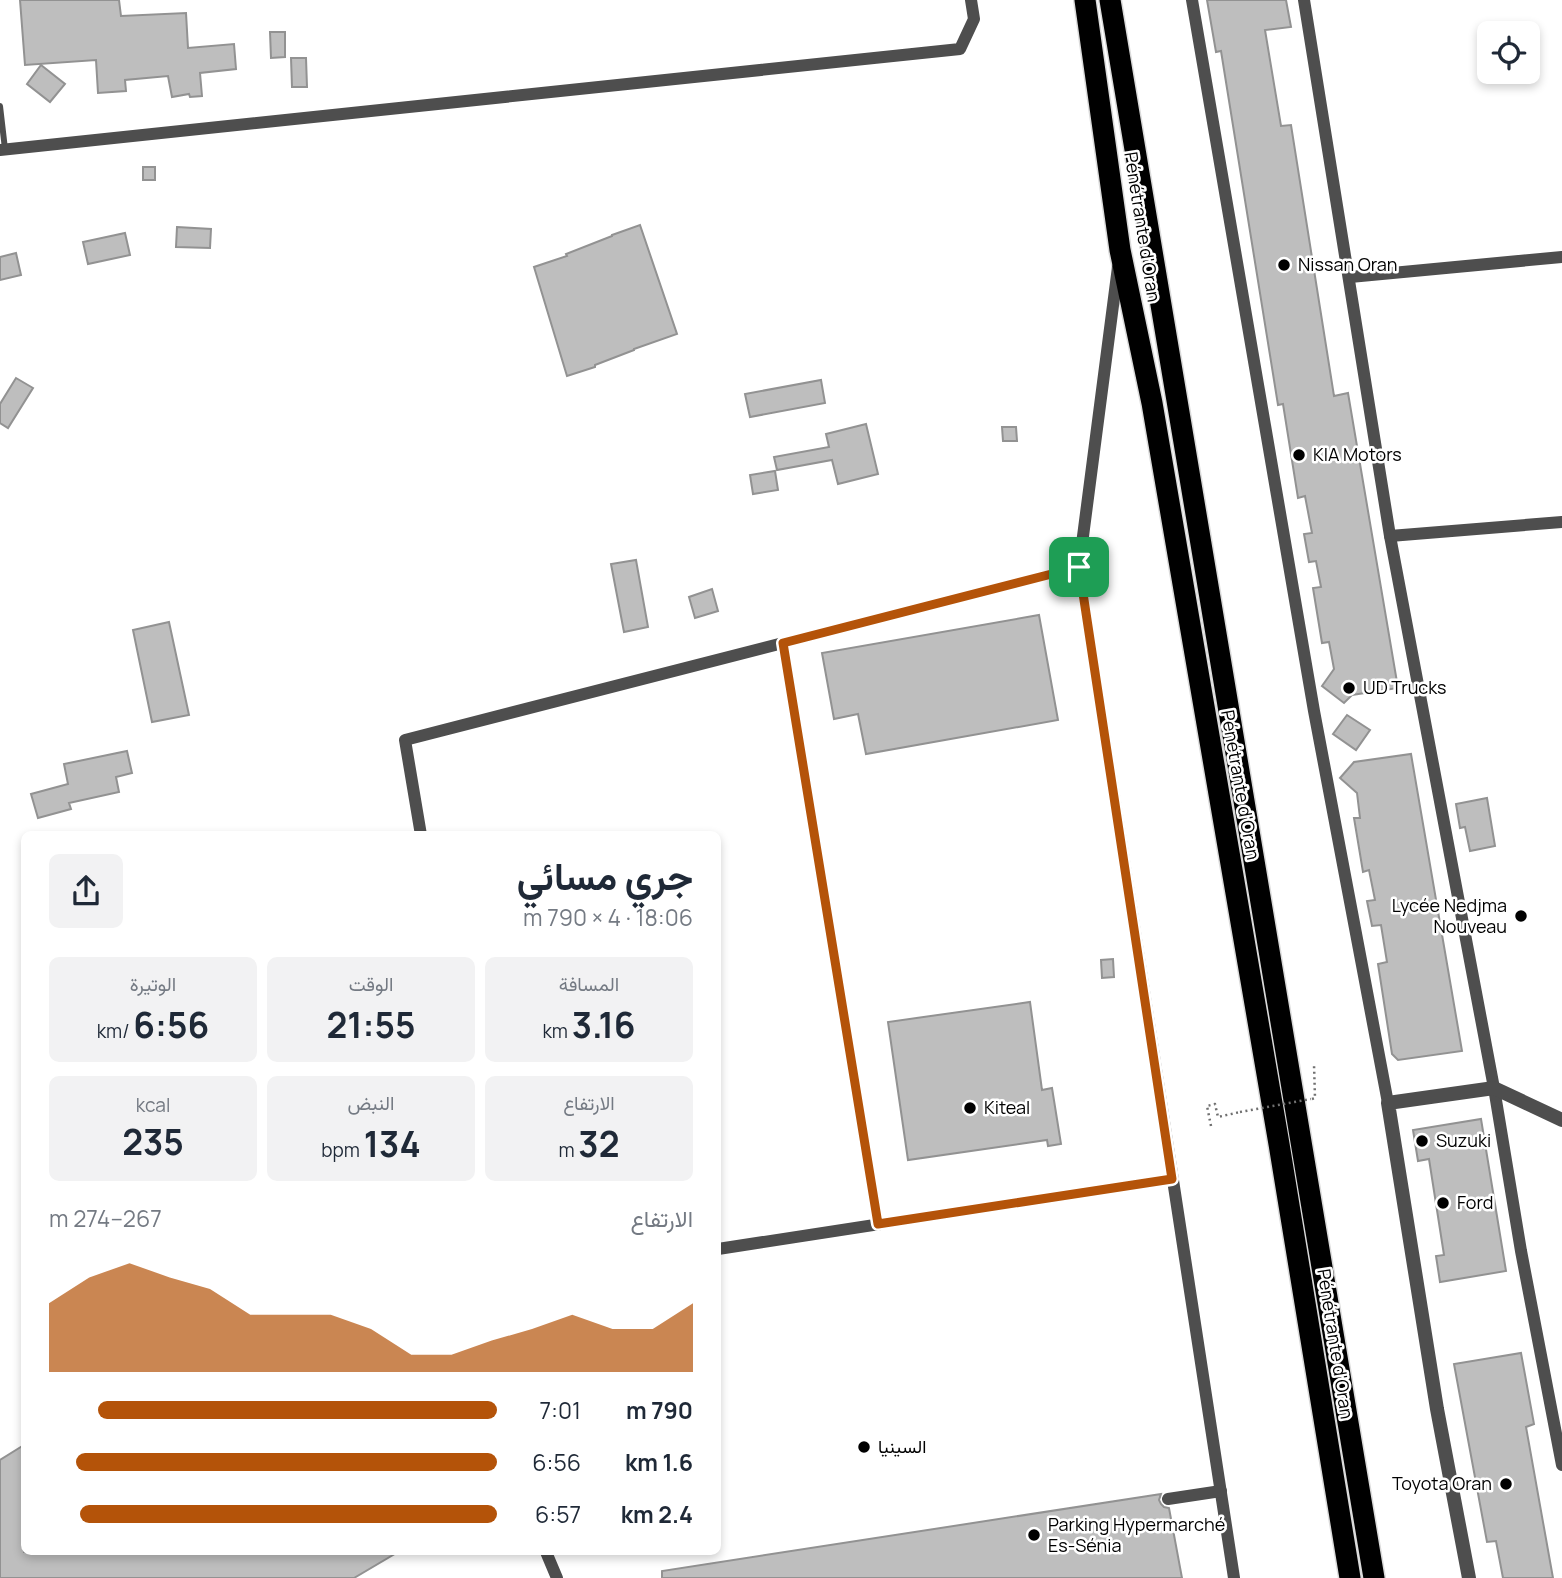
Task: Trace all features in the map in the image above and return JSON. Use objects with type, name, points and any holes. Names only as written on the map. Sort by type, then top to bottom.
[{"type":"highway","name":"Pénétrante d'Oran","points":[[1085,0],[1121,250],[1159,443],[1350,1578]]},
{"type":"highway","name":"Pénétrante d'Oran","points":[[1110,0],[1374,1578]]},
{"type":"street","points":[[2,150],[960,49],[974,19],[971,0]]},
{"type":"street","points":[[1192,0],[1314,711],[1388,1103],[1435,1396],[1469,1578]]},
{"type":"street","points":[[1304,0],[1390,536],[1562,1465]]},
{"type":"street","points":[[1121,250],[1079,567],[1234,1578]]},
{"type":"street","points":[[1350,277],[1562,257]]},
{"type":"street","points":[[1390,536],[1562,522]]},
{"type":"street","points":[[420,831],[405,740],[1079,567]]},
{"type":"street","points":[[783,643],[878,1224]]},
{"type":"street","points":[[1388,1103],[1494,1088],[1562,1120]]},
{"type":"street","points":[[721,1249],[1172,1179]]},
{"type":"street","points":[[1168,1499],[1221,1491]]},
{"type":"street","points":[[547,1555],[557,1578]]},
{"type":"lane","points":[[0,106],[2,150]]},
{"type":"path","points":[[1211,1126],[1206,1106],[1215,1104],[1218,1117],[1315,1098],[1314,1063]]},
{"type":"building","points":[[20,0],[119,0],[121,16],[186,13],[188,48],[234,44],[236,69],[200,73],[202,96],[190,97],[189,94],[172,97],[168,76],[125,80],[126,91],[98,93],[96,60],[25,65]]},
{"type":"building","points":[[1207,0],[1286,0],[1291,27],[1265,30],[1281,126],[1291,125],[1334,396],[1348,393],[1398,688],[1352,695],[1344,703],[1322,686],[1334,669],[1329,642],[1322,643],[1313,588],[1321,587],[1316,561],[1309,562],[1304,534],[1312,533],[1305,496],[1298,498],[1283,404],[1278,405],[1221,51],[1216,52]]},
{"type":"building","points":[[270,32],[285,32],[285,57],[271,58]]},
{"type":"building","points":[[291,58],[306,58],[307,87],[292,87]]},
{"type":"building","points":[[41,65],[65,84],[50,102],[27,84]]},
{"type":"building","points":[[143,167],[155,167],[155,180],[143,180]]},
{"type":"building","points":[[640,225],[677,334],[567,376],[534,267]]},
{"type":"building","points":[[177,227],[211,229],[210,248],[176,247]]},
{"type":"building","points":[[125,233],[130,255],[88,264],[83,242]]},
{"type":"building","points":[[16,253],[21,275],[0,280],[0,257]]},
{"type":"building","points":[[16,378],[33,388],[8,428],[0,423],[0,404]]},
{"type":"building","points":[[821,380],[825,403],[750,417],[745,394]]},
{"type":"building","points":[[866,424],[878,474],[838,484],[832,460],[777,470],[774,457],[829,447],[826,434]]},
{"type":"building","points":[[1002,427],[1016,427],[1017,441],[1003,441]]},
{"type":"building","points":[[775,471],[778,490],[753,494],[750,475]]},
{"type":"building","points":[[636,560],[648,627],[624,632],[611,564]]},
{"type":"building","points":[[712,589],[718,611],[695,618],[689,597]]},
{"type":"building","points":[[1039,615],[1058,720],[866,754],[858,714],[834,719],[822,653]]},
{"type":"building","points":[[169,622],[189,715],[152,722],[133,630]]},
{"type":"building","points":[[1347,715],[1370,730],[1356,750],[1333,734]]},
{"type":"building","points":[[127,751],[132,773],[116,777],[119,792],[69,803],[71,809],[38,818],[31,794],[68,784],[64,764]]},
{"type":"building","points":[[1411,754],[1462,1051],[1398,1060],[1392,1054],[1378,964],[1387,962],[1381,925],[1372,926],[1367,901],[1375,900],[1369,870],[1363,872],[1354,818],[1360,818],[1357,793],[1340,778],[1354,762]]},
{"type":"building","points":[[1487,798],[1495,846],[1470,851],[1465,827],[1460,828],[1456,804]]},
{"type":"building","points":[[1113,959],[1114,977],[1102,978],[1101,960]]},
{"type":"building","name":"Kiteal","points":[[1030,1002],[1042,1090],[1052,1088],[1061,1144],[1048,1146],[1047,1140],[908,1160],[888,1022]]},
{"type":"building","points":[[1481,1119],[1506,1271],[1440,1282],[1436,1256],[1444,1255],[1429,1159],[1418,1161],[1413,1130]]},
{"type":"building","name":"Toyota Oran","points":[[1521,1353],[1534,1424],[1526,1427],[1553,1578],[1503,1578],[1496,1541],[1487,1542],[1454,1364]]},
{"type":"building","points":[[21,1447],[21,1555],[393,1555],[354,1578],[0,1578],[0,1460]]},
{"type":"building","name":"Parking Hypermarché Es-Sénia","points":[[1161,1494],[1161,1504],[1169,1508],[1182,1578],[662,1578],[662,1571]]},
{"type":"place","name":"Nissan Oran","points":[[1284,265]]},
{"type":"place","name":"KIA Motors","points":[[1299,455]]},
{"type":"place","name":"UD Trucks","points":[[1349,688]]},
{"type":"place","name":"Lycée Nedjma Nouveau","points":[[1521,916]]},
{"type":"place","name":"Kiteal","points":[[970,1108]]},
{"type":"place","name":"Suzuki","points":[[1422,1141]]},
{"type":"place","name":"Ford","points":[[1443,1203]]},
{"type":"place","name":"السينيا","points":[[864,1447]]},
{"type":"place","name":"Toyota Oran","points":[[1506,1484]]},
{"type":"place","name":"Parking Hypermarché Es-Sénia","points":[[1034,1535]]},
{"type":"route","points":[[1079,567],[1172,1179],[878,1224],[783,643],[1079,567]]}]
